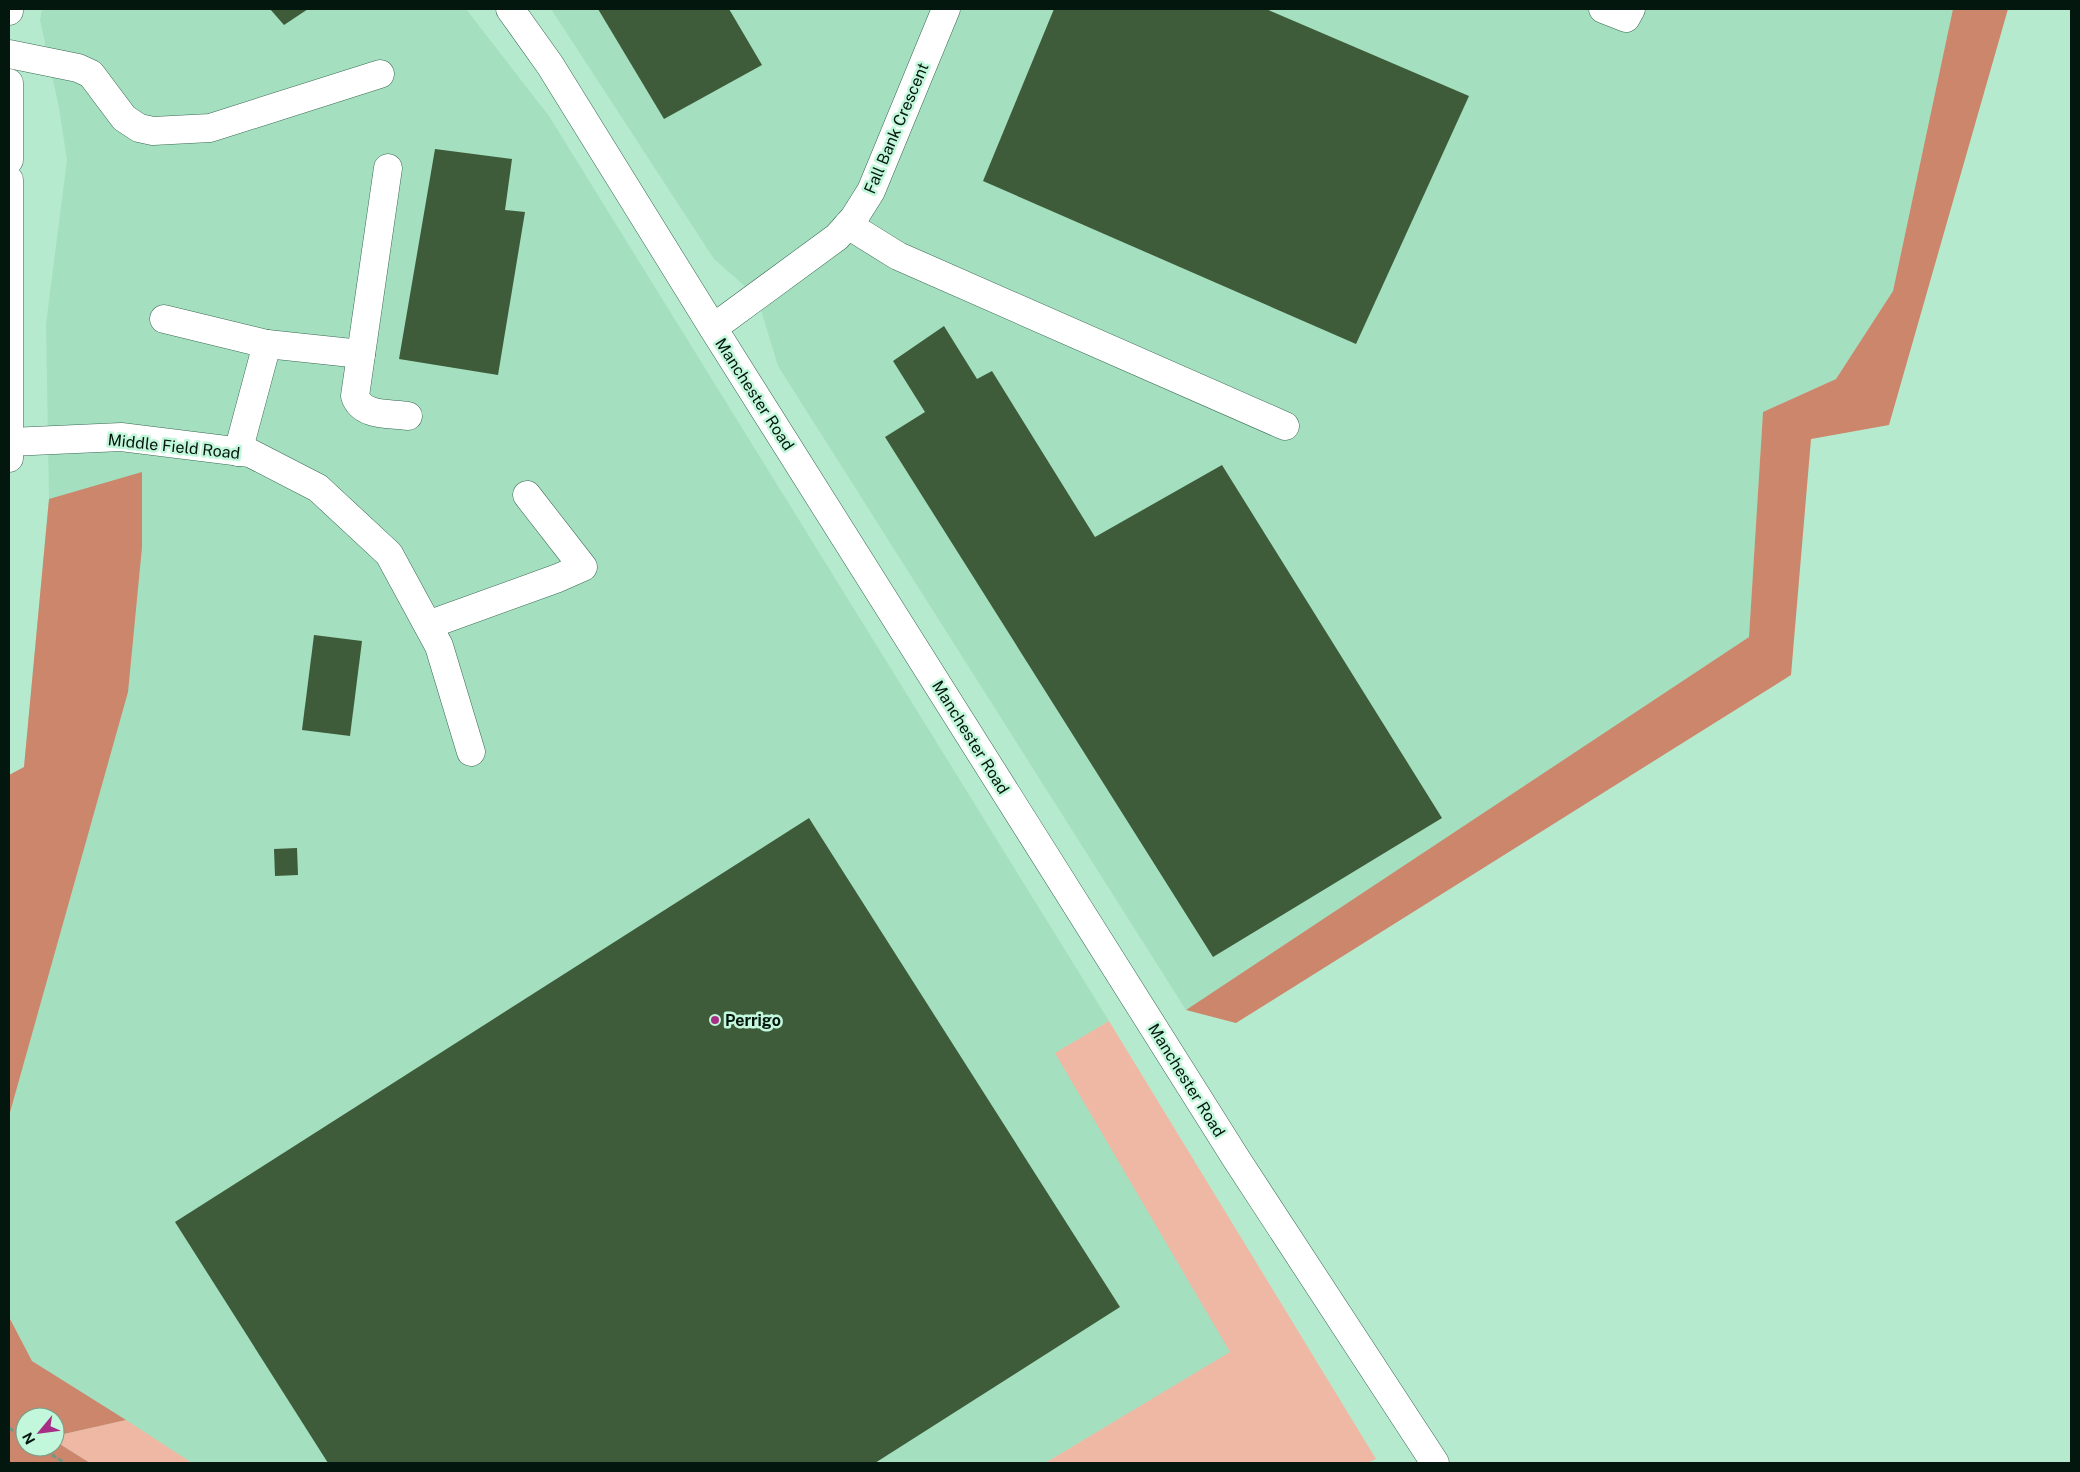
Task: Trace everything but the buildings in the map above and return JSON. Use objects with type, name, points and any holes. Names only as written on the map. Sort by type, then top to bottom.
[{"type":"main road","name":"Manchester Road","points":[[510,9],[550,65],[713,328],[1237,1160],[1435,1463]]},
{"type":"main road","name":"Fall Bank Crescent","points":[[713,328],[837,237],[848,226],[871,191],[946,9]]},
{"type":"main road","points":[[1603,9],[1626,18],[1631,9]]},
{"type":"main road","points":[[9,54],[78,68],[90,74],[124,118],[139,128],[153,132],[210,128],[380,74]]},
{"type":"main road","points":[[9,83],[9,160]]},
{"type":"main road","points":[[388,168],[355,396],[358,405],[366,410],[408,416]]},
{"type":"main road","points":[[9,180],[9,450]]},
{"type":"main road","points":[[848,226],[898,256],[1285,426]]},
{"type":"main road","points":[[164,319],[267,344],[361,354]]},
{"type":"main road","points":[[238,452],[267,344]]},
{"type":"main road","name":"Middle Field Road","points":[[9,450],[121,437],[250,454],[318,488],[389,554],[440,646],[471,752]]},
{"type":"main road","points":[[428,625],[558,578],[583,567],[527,495]]},
{"type":"shaded area","points":[[42,9],[466,9],[549,116],[1109,1021],[1056,1053],[1231,1352],[1045,1463],[192,1463],[32,1361],[9,1317],[9,1116],[100,790],[24,767],[49,499],[46,324],[67,160],[59,108],[40,20]]},
{"type":"shaded area","points":[[551,9],[1953,9],[1893,291],[1836,379],[1763,412],[1749,637],[1186,1010],[778,366],[757,297],[714,259]]},
{"type":"shaded area","points":[[1953,9],[2008,9],[1889,425],[1811,439],[1791,675],[1236,1023],[1186,1010],[1749,637],[1763,412],[1836,379],[1893,291]]},
{"type":"shaded area","points":[[142,472],[142,547],[128,692],[9,1116],[9,775],[24,767],[49,499]]},
{"type":"shaded area","points":[[1109,1021],[1376,1459],[1367,1463],[1045,1463],[1230,1352],[1055,1053]]},
{"type":"shaded area","points":[[9,1317],[32,1361],[126,1420],[65,1434],[65,1407],[15,1407],[15,1457],[65,1457],[65,1447],[90,1463],[9,1463]]},
{"type":"shaded area","points":[[126,1420],[192,1463],[90,1463],[65,1447],[65,1434]]},
{"type":"place","name":"Perrigo","points":[[715,1020]]}]
